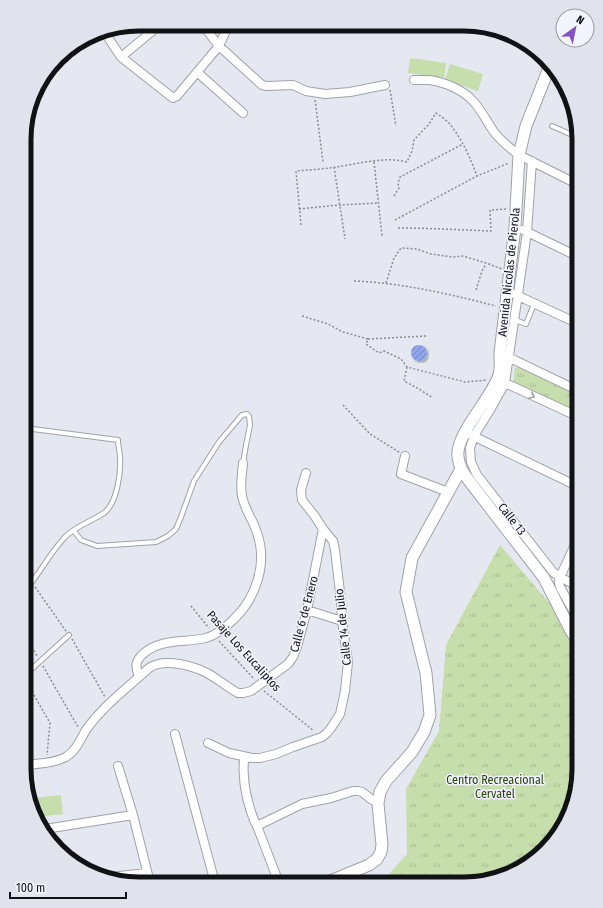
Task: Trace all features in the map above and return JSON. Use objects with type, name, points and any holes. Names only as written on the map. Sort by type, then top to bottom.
[{"type":"street","points":[[121,57],[151,31]]},
{"type":"street","points":[[207,31],[219,46],[262,85],[294,85],[306,91],[325,94],[388,87]]},
{"type":"street","points":[[107,36],[121,57],[173,98],[177,96],[219,46],[226,31]]},
{"type":"street","name":"Avenida Nicolas de Pierola","points":[[461,469],[457,456],[460,443],[469,434],[501,381],[499,374],[505,356],[506,309],[512,293],[510,273],[515,227],[519,158],[526,126],[548,71]]},
{"type":"street","points":[[197,72],[243,113]]},
{"type":"street","points":[[414,80],[439,82],[468,96],[482,112],[495,133],[519,158],[532,162],[572,181]]},
{"type":"street","points":[[532,162],[527,232],[512,293],[514,320],[505,356],[572,388]]},
{"type":"street","points":[[515,227],[572,254]]},
{"type":"street","points":[[512,293],[572,321]]},
{"type":"street","points":[[501,381],[572,415]]},
{"type":"street","points":[[469,434],[572,484]]},
{"type":"street","name":"Calle 13","points":[[469,434],[471,462],[477,475],[553,572],[572,583]]},
{"type":"street","points":[[405,456],[402,474],[448,492]]},
{"type":"street","points":[[139,677],[136,669],[138,660],[142,655],[160,644],[179,640],[201,639],[213,635],[227,626],[234,619],[246,605],[255,588],[260,569],[261,550],[259,537],[255,526],[245,509],[241,495],[243,463]]},
{"type":"street","points":[[345,877],[369,865],[377,859],[381,852],[382,845],[378,803],[380,792],[386,781],[412,752],[424,732],[430,715],[426,673],[406,592],[412,558],[461,469],[544,578],[572,632]]},
{"type":"street","name":"Calle 14 de Julio","points":[[306,473],[301,490],[301,497],[333,541],[348,662],[348,670],[340,714],[327,733],[322,737]]},
{"type":"street","name":"Calle 6 de Enero","points":[[31,764],[46,763],[66,757],[72,752],[99,714],[152,666],[160,664],[173,664],[189,667],[207,673],[238,693],[251,691],[284,667],[291,661],[297,647],[308,610],[323,529]]},
{"type":"street","points":[[572,551],[559,582],[572,608]]},
{"type":"street","points":[[308,610],[342,621]]},
{"type":"street","points":[[175,734],[213,877]]},
{"type":"street","points":[[208,743],[229,753],[244,757],[260,758],[276,754],[293,746],[322,737]]},
{"type":"street","points":[[244,757],[244,778],[252,815],[276,877]]},
{"type":"street","points":[[118,766],[133,815],[148,877]]},
{"type":"street","points":[[257,826],[302,804],[331,798],[353,791],[362,792],[378,803]]},
{"type":"street","points":[[49,828],[133,815]]},
{"type":"street","points":[[123,876],[147,873]]},
{"type":"lane","points":[[552,126],[572,135]]},
{"type":"lane","points":[[514,320],[526,324],[534,303]]},
{"type":"lane","points":[[74,531],[81,540],[97,546],[156,542],[168,536],[176,529],[194,481],[219,442],[242,415],[247,414],[249,416],[250,425],[243,463]]},
{"type":"lane","points":[[31,429],[118,440],[120,458],[118,485],[112,503],[105,512],[66,536],[53,551],[31,584]]},
{"type":"lane","points":[[31,670],[69,635]]},
{"type":"path","points":[[388,87],[396,126]]},
{"type":"path","points":[[316,93],[315,100],[323,162]]},
{"type":"path","points":[[301,225],[296,171],[374,161],[400,160],[407,162],[412,151],[414,140],[429,124],[436,113],[448,122],[463,144],[477,176]]},
{"type":"path","points":[[394,196],[398,188],[400,177],[463,144]]},
{"type":"path","points":[[395,220],[477,176],[519,158]]},
{"type":"path","points":[[374,161],[382,236]]},
{"type":"path","points":[[334,167],[345,239]]},
{"type":"path","points":[[299,209],[379,203]]},
{"type":"path","points":[[398,228],[491,231],[490,210],[516,208]]},
{"type":"path","points":[[386,283],[394,258],[401,248],[453,258],[463,256],[486,263],[510,273]]},
{"type":"path","points":[[476,290],[486,263]]},
{"type":"path","points":[[354,281],[386,283],[443,292],[506,309]]},
{"type":"path","points":[[302,316],[328,324],[344,332],[368,339],[426,336]]},
{"type":"path","points":[[368,339],[366,344],[380,353],[384,351],[401,359],[407,367],[465,382],[501,381]]},
{"type":"path","points":[[407,367],[404,381],[433,398]]},
{"type":"path","points":[[343,405],[370,434],[405,456]]},
{"type":"path","name":"Pasaje Los Eucaliptos","points":[[192,606],[213,635],[264,691],[322,737]]},
{"type":"path","points":[[31,646],[83,736]]},
{"type":"path","points":[[31,688],[50,722],[46,763]]},
{"type":"green space","points":[[410,58],[446,63],[444,78],[408,73]]},
{"type":"green space","points":[[450,64],[483,74],[478,91],[445,80]]},
{"type":"green space","points":[[518,367],[572,393],[572,413],[513,385],[515,368]]},
{"type":"green space","name":"Centro Recreacional Cervatel","points":[[500,545],[572,630],[572,776],[570,790],[561,817],[554,829],[530,855],[518,863],[492,873],[471,877],[386,877],[407,854],[406,789],[439,731],[446,645]]},
{"type":"green space","points":[[61,795],[63,814],[42,816],[35,798]]},
{"type":"building","points":[[419,345],[426,350],[427,353],[422,360],[419,361],[412,356],[411,353],[416,346]]}]
